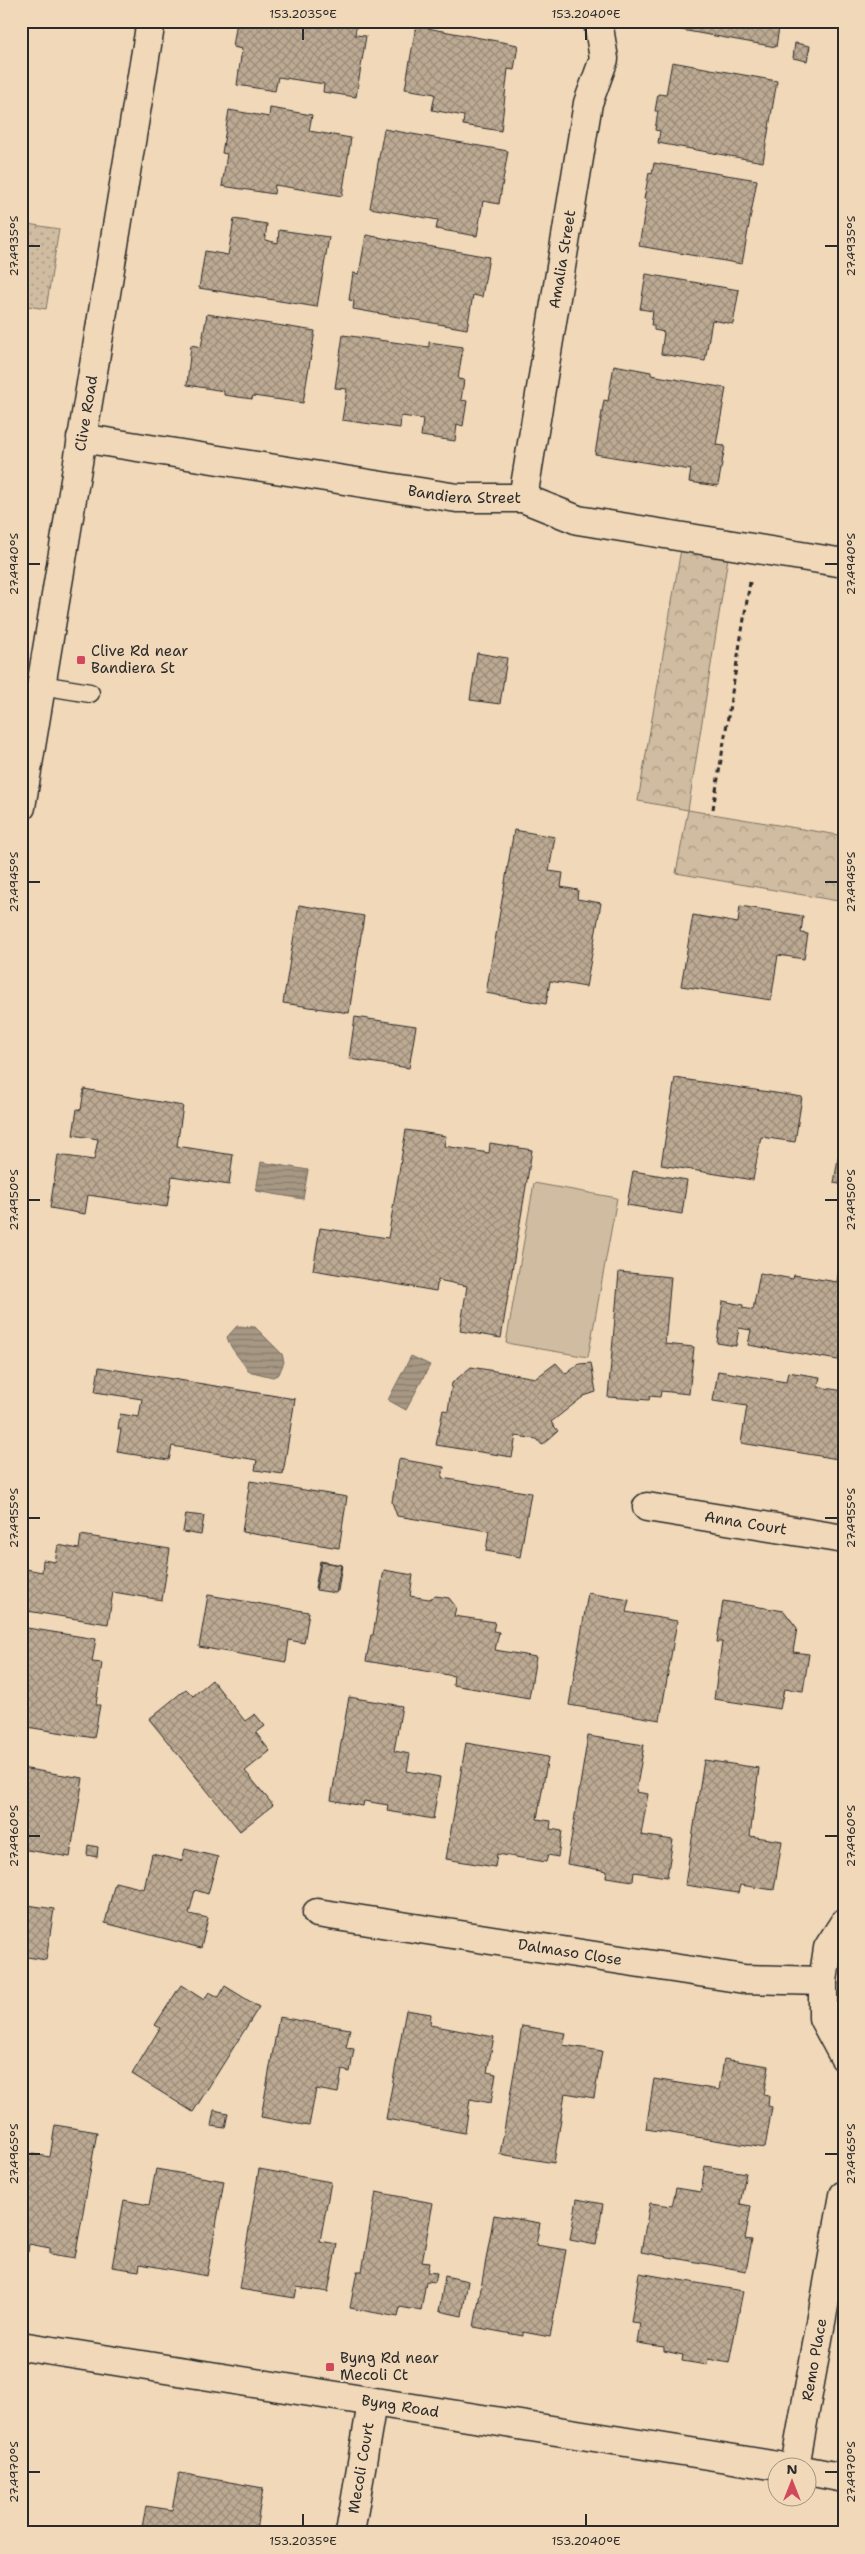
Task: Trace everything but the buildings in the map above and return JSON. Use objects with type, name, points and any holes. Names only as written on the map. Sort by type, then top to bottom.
[{"type":"street","name":"Clive Road","points":[[21,807],[151,21]]},
{"type":"street","name":"Amalia Street","points":[[523,498],[582,135],[588,103],[604,59],[598,21]]},
{"type":"street","name":"Bandiera Street","points":[[81,438],[457,498],[523,498],[578,520],[844,562]]},
{"type":"street","name":"Anna Court","points":[[647,1507],[844,1539]]},
{"type":"street","name":"Dalmaso Close","points":[[317,1913],[744,1979],[823,1981]]},
{"type":"street","points":[[844,1923],[828,1948],[823,1981],[823,2018],[844,2057]]},
{"type":"street","name":"Remo Place","points":[[797,2456],[844,2195]]},
{"type":"street","name":"Byng Road","points":[[21,2346],[768,2464]]},
{"type":"street","name":"Mecoli Court","points":[[350,2533],[372,2403]]},
{"type":"street","points":[[818,2473],[844,2478]]},
{"type":"lane","points":[[41,685],[90,693]]},
{"type":"path","points":[[713,808],[751,582],[742,581]]},
{"type":"green space","points":[[21,223],[59,229],[46,309],[21,305]]},
{"type":"green space","points":[[683,537],[730,545],[688,810],[638,801]]},
{"type":"green space","points":[[688,810],[844,836],[844,902],[676,873]]},
{"type":"green space","points":[[534,1183],[617,1198],[588,1357],[506,1343]]},
{"type":"shaded area","points":[[261,1162],[308,1170],[303,1199],[256,1191]]},
{"type":"shaded area","points":[[237,1326],[255,1327],[282,1354],[284,1362],[279,1374],[273,1377],[248,1371],[227,1337]]},
{"type":"shaded area","points":[[411,1356],[430,1365],[406,1410],[388,1400]]},
{"type":"place","name":"Clive Rd near Bandiera St","points":[[81,660]]},
{"type":"place","name":"Byng Rd near Mecoli Ct","points":[[330,2367]]}]
